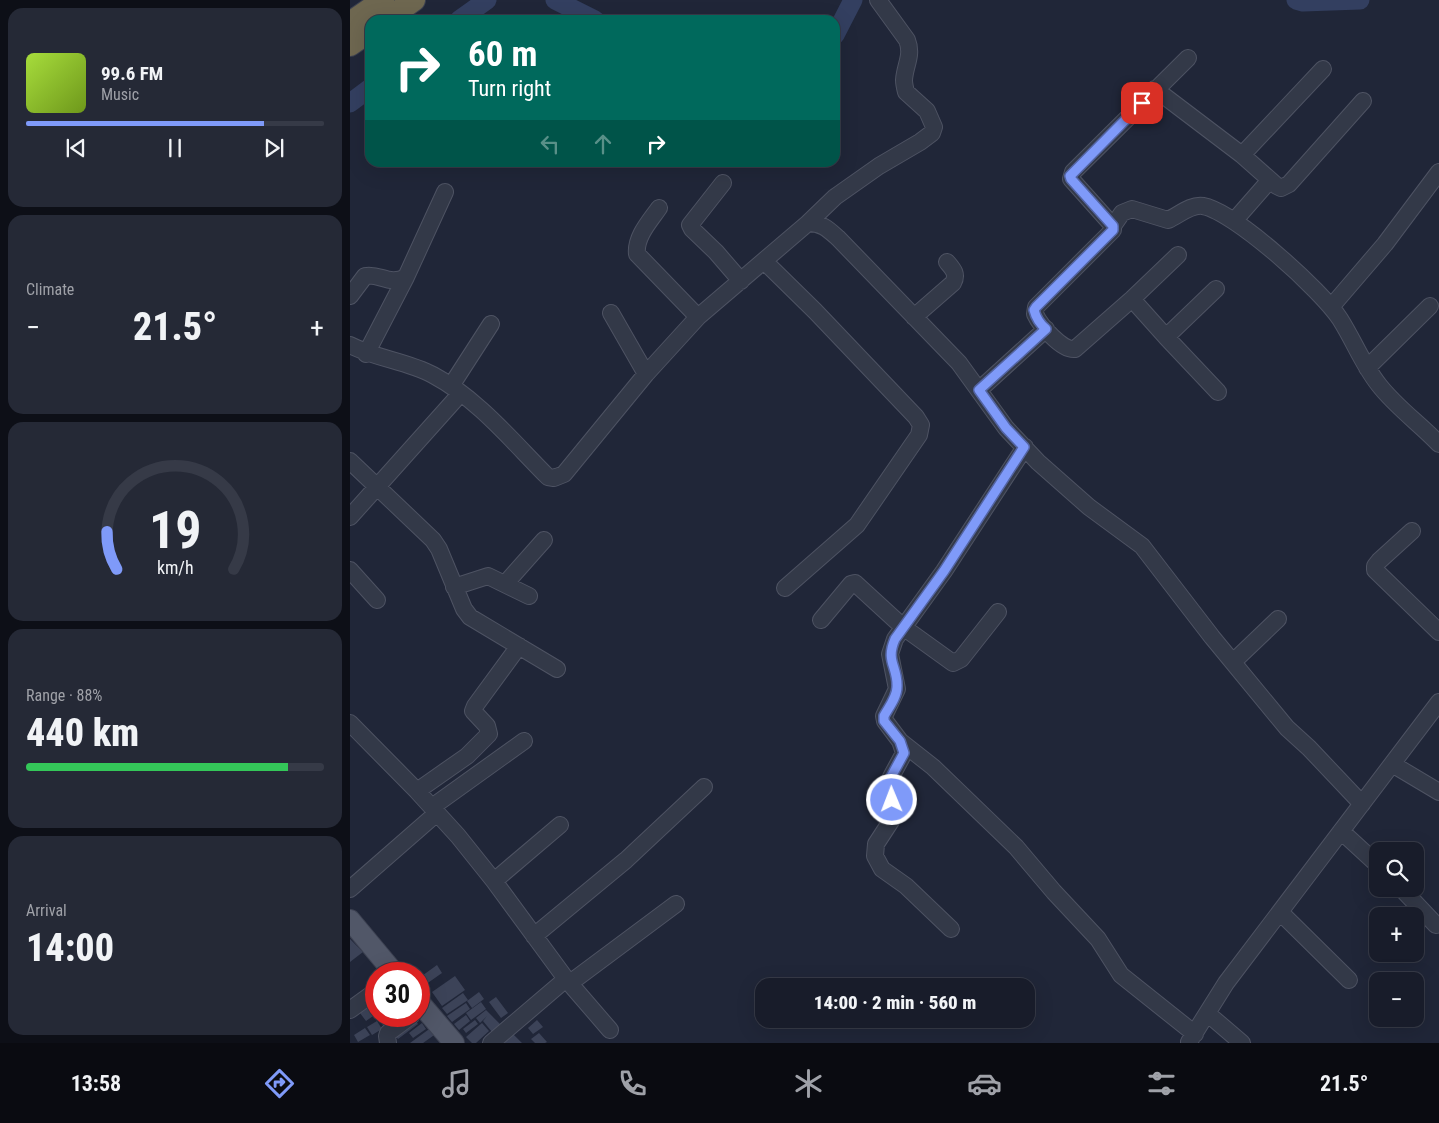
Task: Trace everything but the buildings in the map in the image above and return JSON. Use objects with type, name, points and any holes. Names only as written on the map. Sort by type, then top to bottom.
[{"type":"highway","points":[[350,23],[383,0]]},
{"type":"highway","points":[[393,15],[414,0]]},
{"type":"highway","points":[[350,45],[365,34]]},
{"type":"main road","points":[[350,920],[385,962]]},
{"type":"main road","points":[[430,1020],[454,1043]]},
{"type":"street","points":[[350,345],[366,354],[432,374],[478,406],[548,477],[554,478],[564,474],[646,374],[698,317],[808,223],[835,197],[932,133],[934,127],[927,110],[906,92],[904,79],[909,63],[910,47],[878,0]]},
{"type":"street","points":[[1113,226],[1070,176],[1188,58]]},
{"type":"street","points":[[1242,155],[1322,69]]},
{"type":"street","points":[[1156,89],[1242,155],[1281,188],[1289,184],[1363,101]]},
{"type":"street","points":[[1331,307],[1386,244],[1439,172]]},
{"type":"street","points":[[1234,220],[1270,180]]},
{"type":"street","points":[[723,183],[690,225],[741,281]]},
{"type":"street","points":[[366,354],[406,277],[445,192]]},
{"type":"street","points":[[1178,255],[1075,349],[1070,350],[1064,346],[1037,318],[1034,310],[1113,230],[1113,226],[1122,213],[1127,210],[1143,211],[1168,220],[1194,206],[1203,206],[1220,212],[1234,220],[1265,245],[1331,307],[1340,319],[1367,368],[1380,386],[1439,444]]},
{"type":"street","points":[[659,208],[640,236],[636,247],[637,254],[698,317]]},
{"type":"street","points":[[808,223],[818,223],[827,228],[959,363],[1006,428],[1038,462],[1089,507],[1142,546],[1287,728],[1309,748],[1362,804]]},
{"type":"street","points":[[764,261],[822,318],[916,417],[921,425],[919,435],[857,525],[785,588]]},
{"type":"street","points":[[914,317],[953,283],[956,278],[955,272],[947,262]]},
{"type":"street","points":[[350,296],[365,276],[370,275],[393,281],[406,277]]},
{"type":"street","points":[[1166,337],[1216,289]]},
{"type":"street","points":[[1132,299],[1218,392]]},
{"type":"street","points":[[1367,368],[1430,306]]},
{"type":"street","points":[[611,313],[646,374]]},
{"type":"street","points":[[350,517],[456,390],[491,324]]},
{"type":"street","points":[[979,390],[1046,329]]},
{"type":"street","points":[[1024,447],[944,571],[895,639],[890,654],[897,688],[884,716],[884,721],[900,741],[933,767],[1016,847],[1054,892],[1098,939],[1121,975],[1192,1039],[1226,984],[1439,702]]},
{"type":"street","points":[[350,461],[433,540],[439,549],[464,609],[470,617],[557,669]]},
{"type":"street","points":[[1412,531],[1379,561],[1375,566],[1375,570],[1439,632]]},
{"type":"street","points":[[504,584],[544,540]]},
{"type":"street","points":[[350,570],[377,600]]},
{"type":"street","points":[[454,587],[488,576],[529,596]]},
{"type":"street","points":[[821,620],[851,584],[855,583],[903,627],[953,663],[961,659],[998,612]]},
{"type":"street","points":[[1233,662],[1278,619]]},
{"type":"street","points":[[417,791],[468,756],[489,734],[487,726],[473,711],[493,680],[519,646]]},
{"type":"street","points":[[350,723],[435,810],[494,881],[568,981],[610,1030]]},
{"type":"street","points":[[350,889],[435,810],[524,741]]},
{"type":"street","points":[[900,741],[904,753],[891,777],[888,788],[893,806],[891,821],[876,844],[874,856],[882,869],[906,886],[952,929]]},
{"type":"street","points":[[1392,764],[1439,792]]},
{"type":"street","points":[[534,936],[626,860],[704,787]]},
{"type":"street","points":[[494,881],[560,825]]},
{"type":"street","points":[[1341,831],[1369,857]]},
{"type":"street","points":[[1410,897],[1436,925]]},
{"type":"street","points":[[491,1043],[568,981],[676,904]]},
{"type":"street","points":[[1280,912],[1349,980]]},
{"type":"street","points":[[350,1010],[365,999]]},
{"type":"street","points":[[1208,1014],[1242,1043]]},
{"type":"street","points":[[388,1043],[388,1033],[396,1027]]},
{"type":"waterway","points":[[466,15],[487,0]]},
{"type":"waterway","points":[[555,0],[585,15]]},
{"type":"waterway","points":[[840,25],[853,0]]},
{"type":"waterway","points":[[1296,0],[1303,2],[1360,0]]},
{"type":"waterway","points":[[350,103],[365,92]]},
{"type":"route","points":[[892,800],[888,788],[891,777],[904,753],[900,741],[884,721],[884,716],[896,695],[897,688],[890,654],[892,647],[895,639],[944,571],[1024,447],[1006,428],[979,390],[1046,329],[1041,325],[1035,314],[1034,310],[1036,307],[1113,230],[1113,226],[1070,176],[1142,103]]}]
